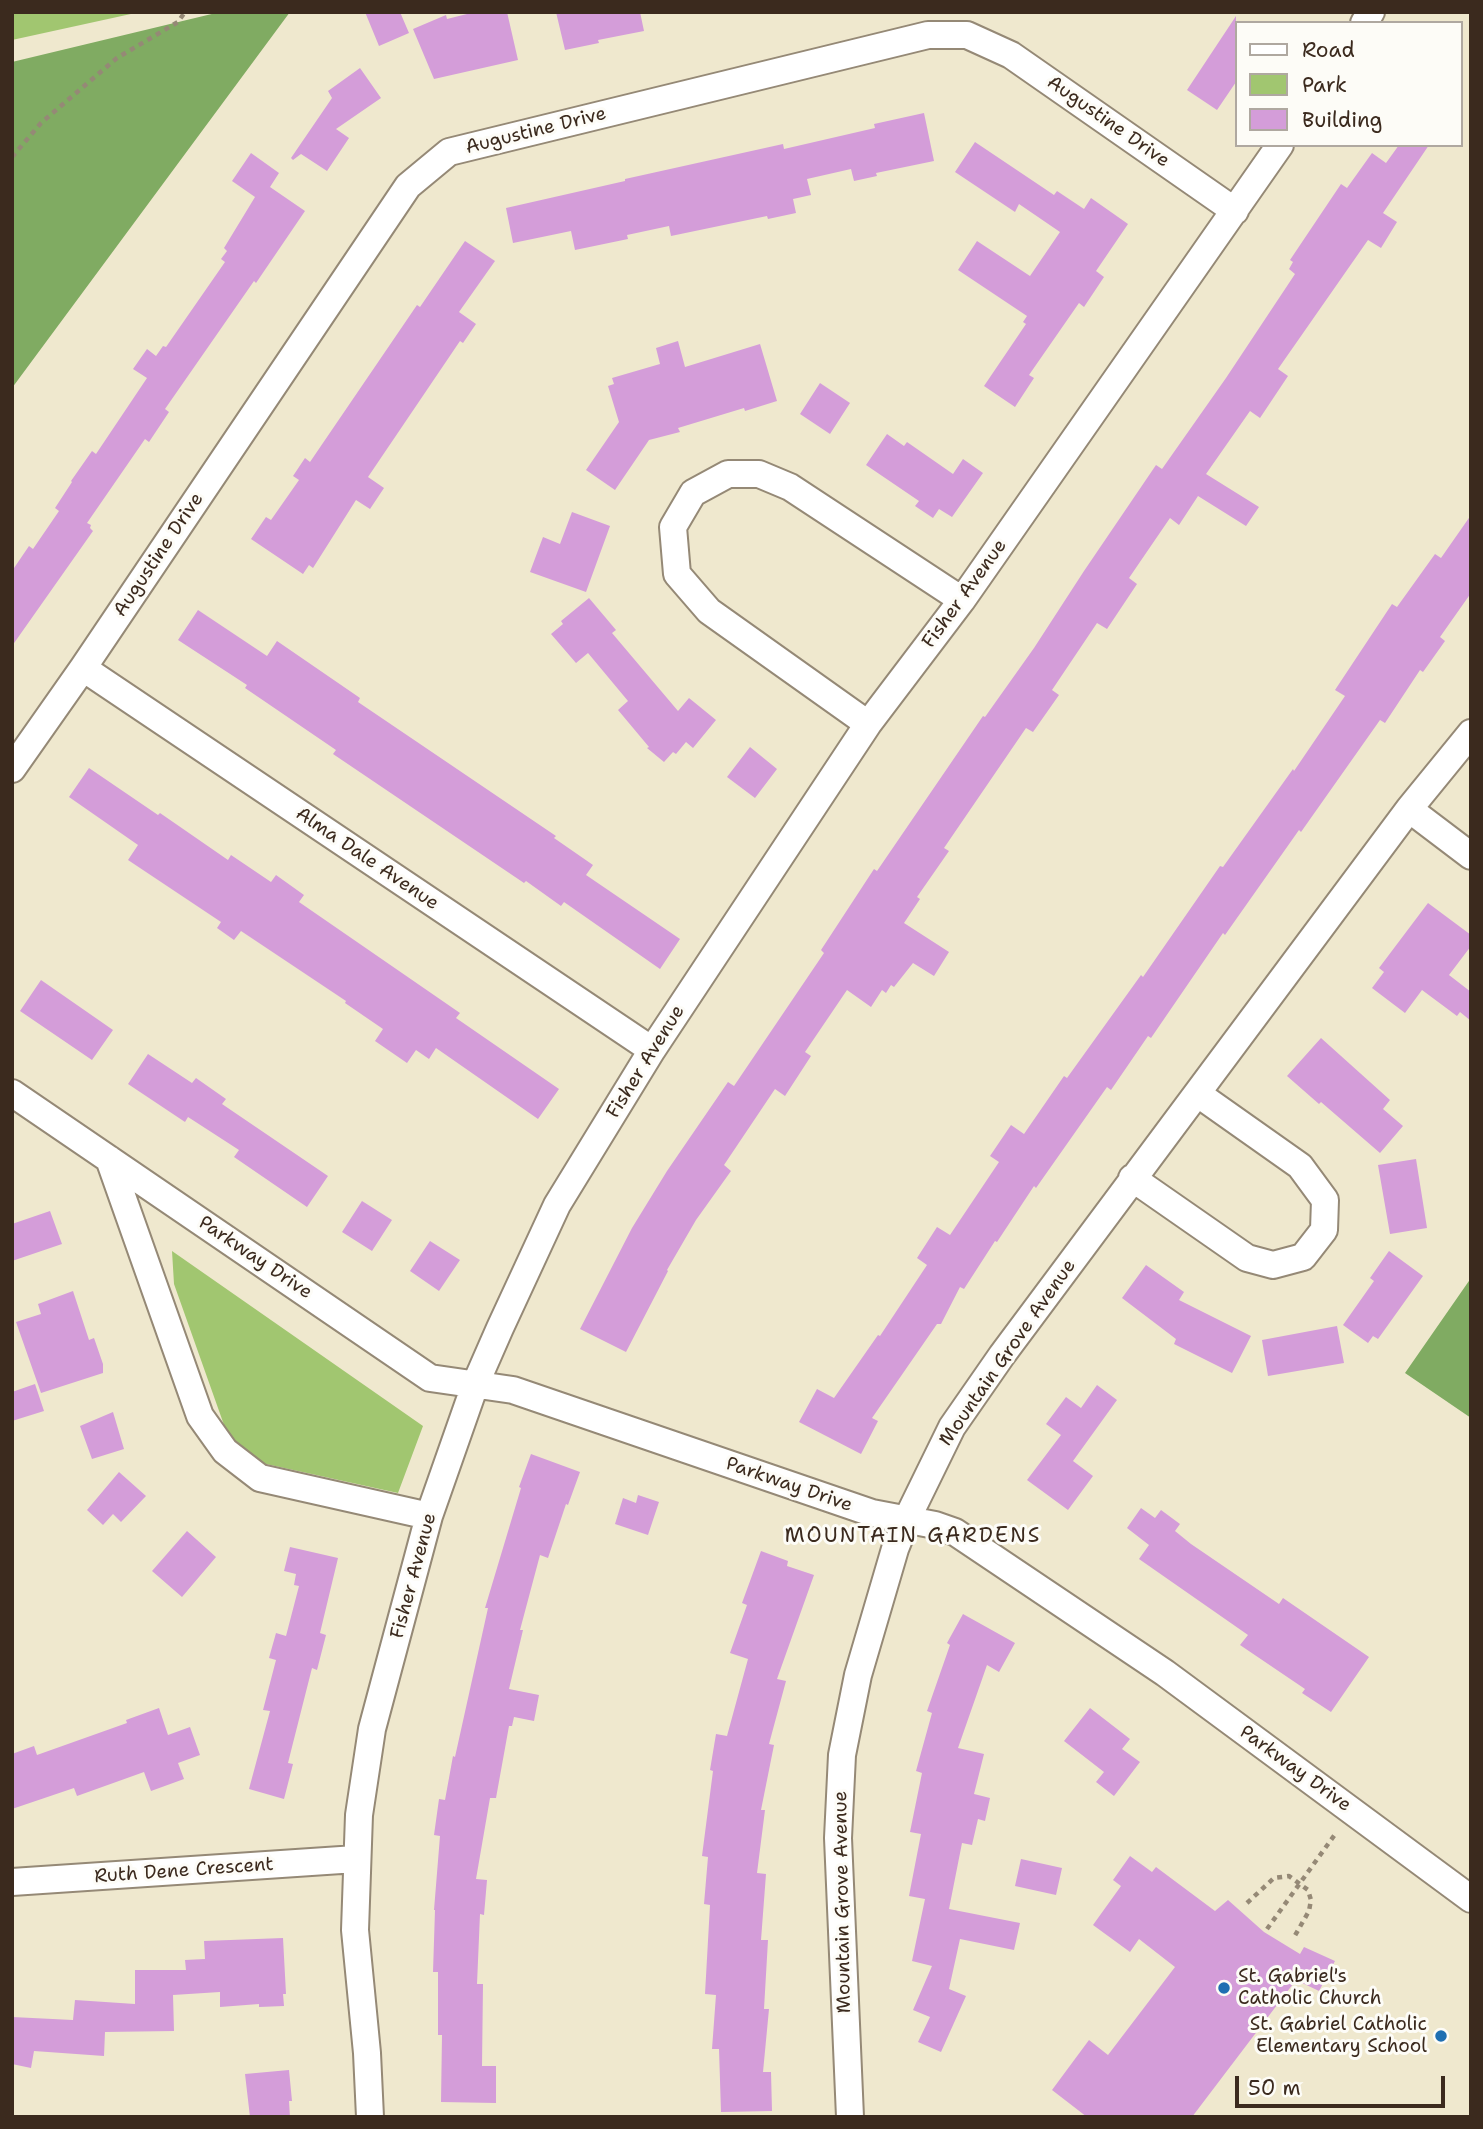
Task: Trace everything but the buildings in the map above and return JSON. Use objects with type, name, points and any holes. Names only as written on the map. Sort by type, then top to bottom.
[{"type":"street","name":"Augustine Drive","points":[[12,769],[408,186],[449,152],[928,35],[967,35],[1011,55],[1235,211]]},
{"type":"street","name":"Fisher Avenue","points":[[370,2117],[367,2053],[355,1930],[359,1815],[372,1729],[429,1516],[475,1385],[557,1205],[652,1050],[867,724],[962,600],[1279,147]]},
{"type":"street","points":[[867,724],[709,611],[677,573],[673,527],[693,494],[728,474],[760,474],[790,487],[962,600]]},
{"type":"street","name":"Alma Dale Avenue","points":[[83,668],[652,1050]]},
{"type":"street","name":"Mountain Grove Avenue","points":[[850,2117],[838,1838],[842,1755],[858,1675],[895,1549],[907,1519],[952,1427],[1010,1343],[1409,809],[1471,733]]},
{"type":"street","points":[[1409,809],[1471,856]]},
{"type":"street","name":"Parkway Drive","points":[[12,1093],[430,1378],[513,1390],[872,1513],[935,1525],[955,1532],[1165,1674],[1471,1899]]},
{"type":"street","points":[[1132,1178],[1247,1258],[1273,1265],[1303,1257],[1324,1230],[1325,1200],[1300,1166],[1198,1094]]},
{"type":"street","points":[[108,1159],[200,1416],[225,1451],[260,1478],[429,1516]]},
{"type":"street","name":"Ruth Dene Crescent","points":[[12,1882],[356,1860]]},
{"type":"path","points":[[12,156],[41,123],[117,58],[178,22],[185,12]]},
{"type":"path","points":[[1267,1929],[1352,1811]]},
{"type":"path","points":[[1247,1903],[1274,1878],[1289,1877],[1299,1883],[1308,1890],[1310,1911],[1293,1938]]},
{"type":"green space","points":[[12,12],[140,12],[12,40]]},
{"type":"green space","points":[[220,12],[290,12],[12,388],[12,62]]},
{"type":"green space","points":[[172,1251],[423,1426],[398,1493],[257,1462],[229,1439],[174,1284]]},
{"type":"green space","points":[[1471,1278],[1471,1418],[1405,1373]]},
{"type":"place","name":"St. Gabriel's Catholic Church","points":[[1224,1988]]},
{"type":"place","name":"St. Gabriel Catholic Elementary School","points":[[1441,2036]]},
{"type":"district","name":"MOUNTAIN GARDENS","points":[[913,1537]]}]
